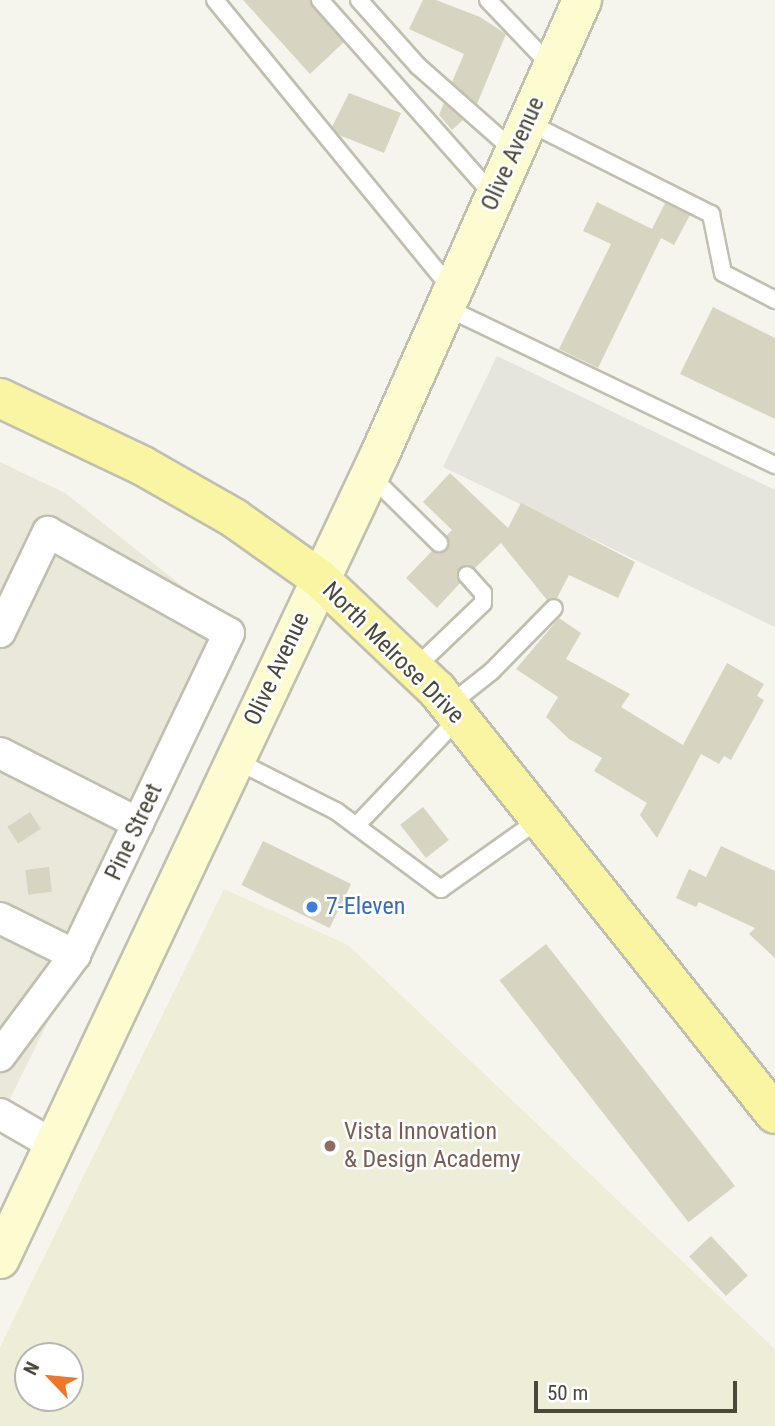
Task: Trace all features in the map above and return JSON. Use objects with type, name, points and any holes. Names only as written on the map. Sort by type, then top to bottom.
[{"type":"main road","name":"Olive Avenue","points":[[0,1259],[370,475],[582,0]]},
{"type":"main road","name":"North Melrose Drive","points":[[0,398],[143,466],[234,518],[320,579],[414,668],[454,711],[774,1110]]},
{"type":"street","name":"Pine Street","points":[[0,632],[48,533],[229,633],[75,956],[0,1056]]},
{"type":"street","points":[[0,753],[138,823]]},
{"type":"street","points":[[0,918],[75,956]]},
{"type":"street","points":[[0,1114],[54,1145]]},
{"type":"lane","points":[[215,0],[449,298],[775,465]]},
{"type":"lane","points":[[320,0],[494,196]]},
{"type":"lane","points":[[359,0],[418,66],[521,136],[711,214],[723,273],[775,300]]},
{"type":"lane","points":[[488,0],[552,67]]},
{"type":"lane","points":[[370,475],[439,543]]},
{"type":"lane","points":[[414,668],[483,603],[483,593],[467,575]]},
{"type":"lane","points":[[356,826],[454,711],[554,608]]},
{"type":"lane","points":[[234,760],[356,826],[441,889],[540,819]]},
{"type":"shaded area","points":[[497,356],[775,490],[775,627],[443,467]]},
{"type":"shaded area","points":[[0,462],[65,493],[240,632],[0,1119]]},
{"type":"shaded area","name":"Vista Innovation & Design Academy","points":[[224,889],[348,945],[775,1349],[775,1426],[0,1426],[0,1347]]},
{"type":"building","points":[[243,0],[310,0],[344,42],[310,74]]},
{"type":"building","points":[[423,0],[436,0],[480,17],[506,34],[477,104],[452,82],[464,54],[409,29]]},
{"type":"building","points":[[349,93],[401,113],[384,153],[339,135],[332,127]]},
{"type":"building","points":[[444,103],[463,120],[452,130],[439,115]]},
{"type":"building","points":[[597,202],[652,229],[665,203],[690,215],[674,245],[661,238],[598,368],[559,349],[611,244],[583,231]]},
{"type":"building","points":[[713,307],[775,338],[775,419],[680,374]]},
{"type":"building","points":[[450,473],[508,528],[521,503],[635,562],[618,598],[569,575],[557,598],[547,600],[501,543],[475,568],[460,568],[460,583],[437,608],[406,578],[432,551],[441,553],[449,546],[446,536],[452,530],[423,502]]},
{"type":"building","points":[[559,618],[581,633],[566,659],[630,694],[621,707],[683,745],[727,663],[764,684],[757,696],[764,700],[731,760],[724,756],[719,764],[701,754],[657,838],[640,815],[647,803],[594,771],[602,758],[569,739],[546,717],[558,697],[516,669]]},
{"type":"building","points":[[423,807],[449,840],[426,858],[400,825]]},
{"type":"building","points":[[30,812],[41,829],[18,843],[7,827]]},
{"type":"building","name":"7-Eleven","points":[[263,841],[351,884],[330,928],[242,885]]},
{"type":"building","points":[[721,846],[775,871],[775,958],[749,934],[755,928],[699,902],[696,907],[676,898],[689,869],[706,877]]},
{"type":"building","points":[[49,867],[52,892],[28,895],[25,870]]},
{"type":"building","points":[[546,944],[735,1186],[689,1222],[500,980]]},
{"type":"building","points":[[711,1236],[748,1275],[726,1296],[689,1256]]},
{"type":"place","name":"7-Eleven","points":[[312,907]]},
{"type":"place","name":"Vista Innovation & Design Academy","points":[[330,1146]]}]
